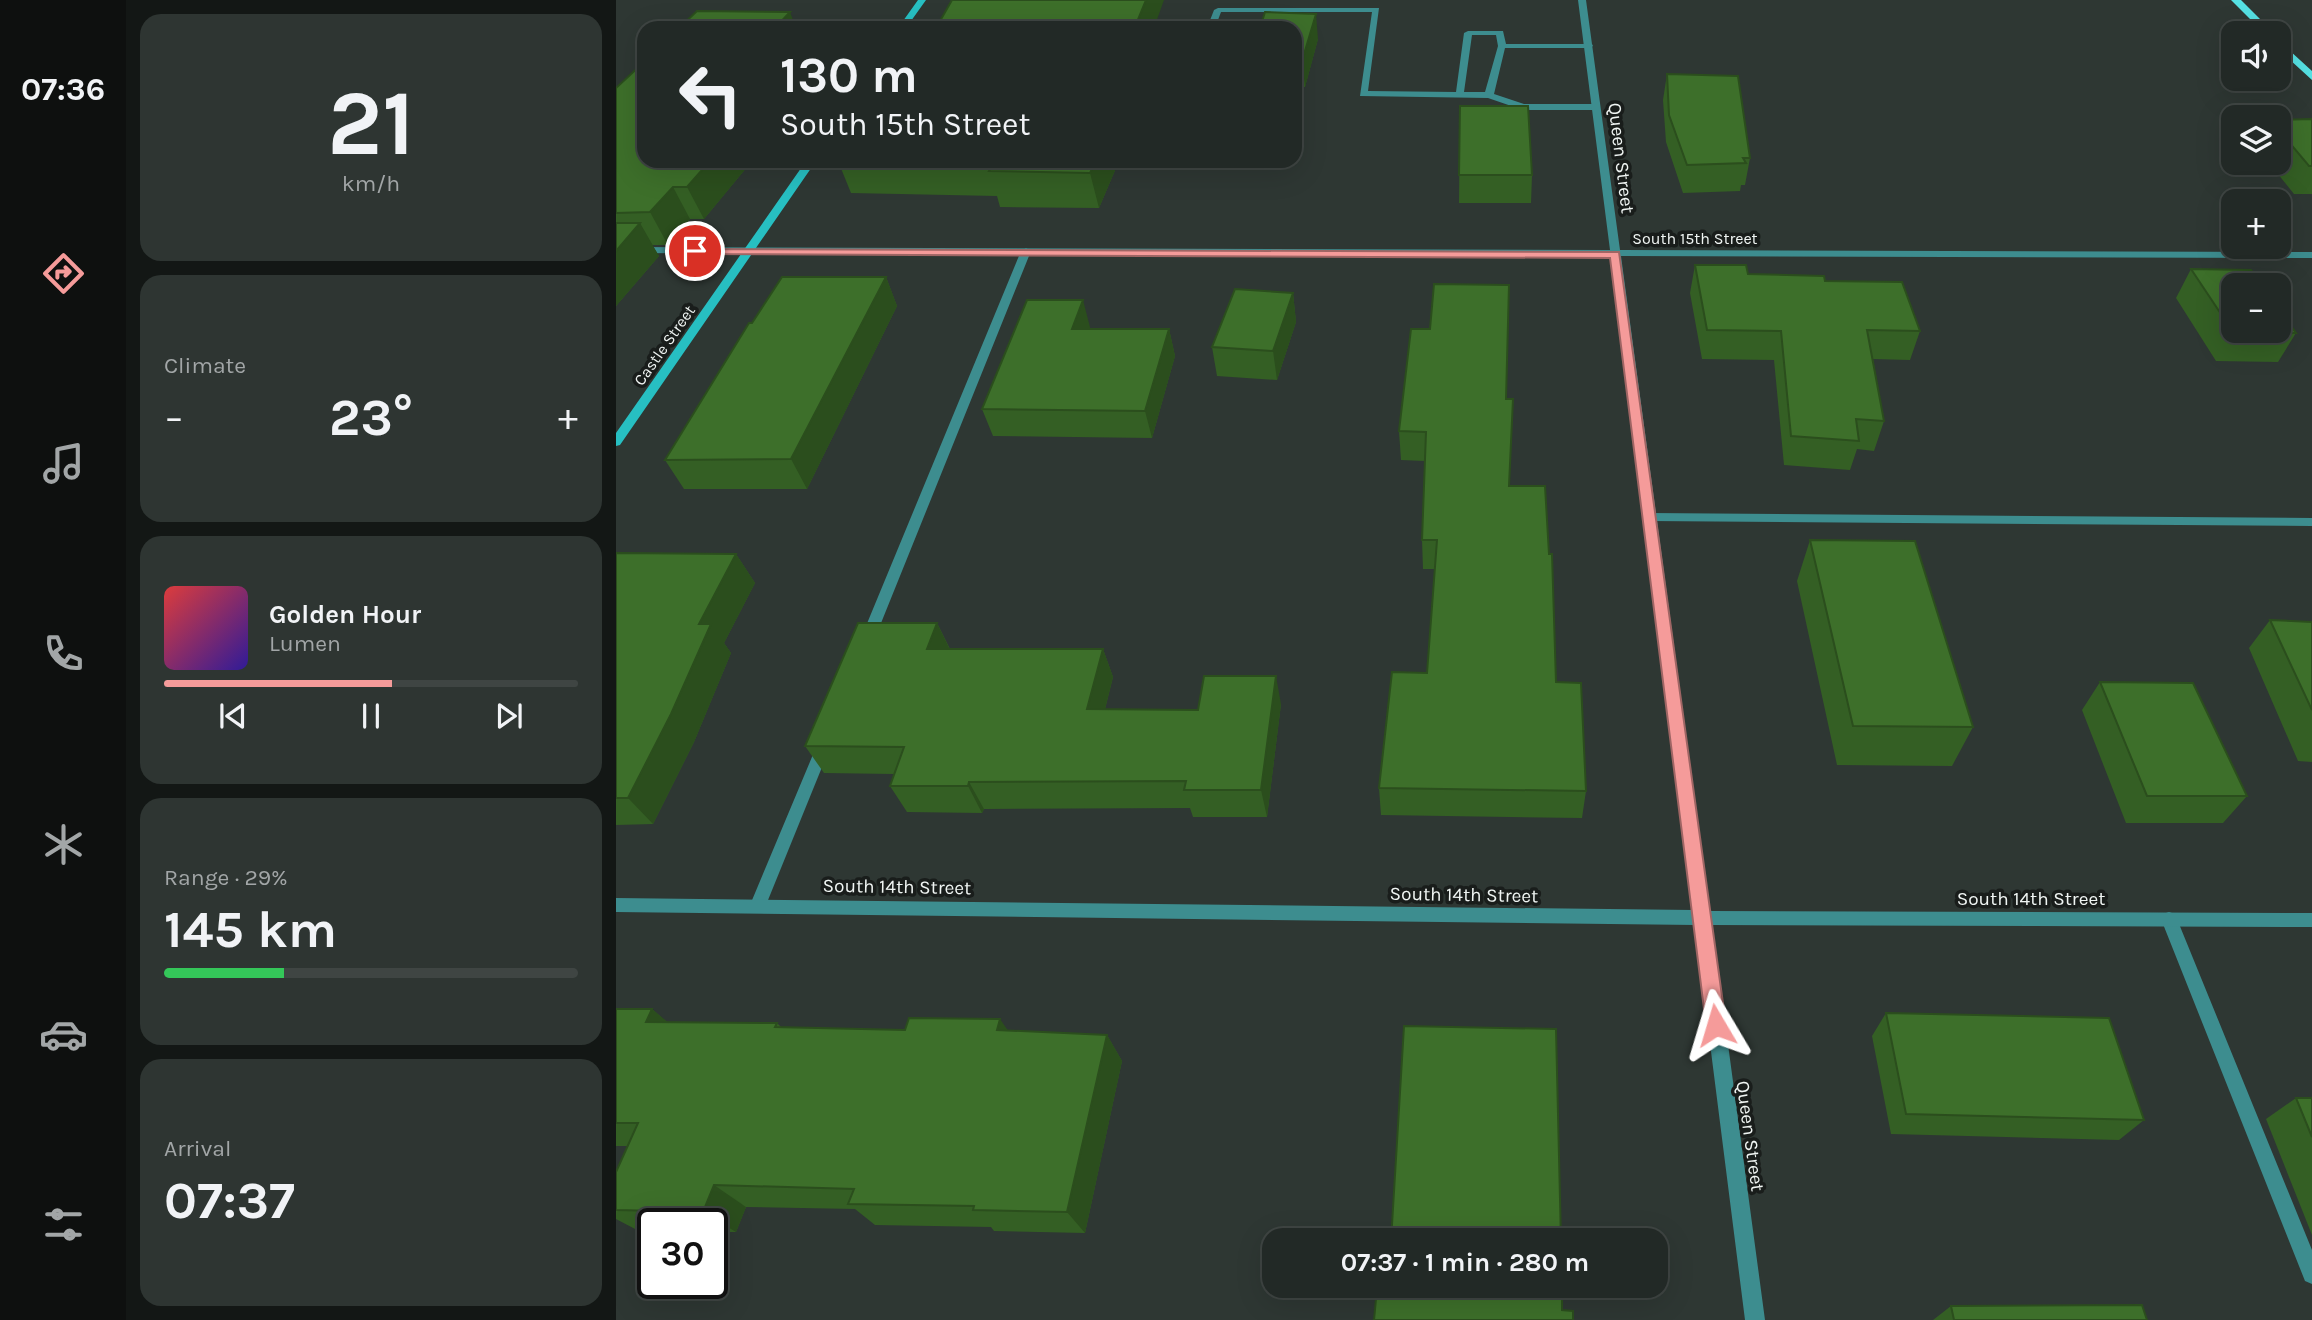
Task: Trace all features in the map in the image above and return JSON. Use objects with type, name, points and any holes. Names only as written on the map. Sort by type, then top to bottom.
[{"type":"main road","points":[[2236,0],[2257,21]]},
{"type":"main road","points":[[2291,56],[2312,77]]},
{"type":"street","points":[[907,21],[922,0]]},
{"type":"street","points":[[1214,21],[1221,0]]},
{"type":"street","name":"Queen Street","points":[[1583,0],[1755,1320]]},
{"type":"street","points":[[1218,10],[1376,10],[1363,94],[1460,93],[1489,95],[1523,107],[1596,107]]},
{"type":"street","points":[[1460,93],[1468,33],[1500,33],[1502,46],[1489,95]]},
{"type":"street","points":[[1502,46],[1588,46]]},
{"type":"street","name":"Castle Street","points":[[616,442],[806,168]]},
{"type":"street","name":"South 15th Street","points":[[616,250],[2312,255]]},
{"type":"street","points":[[863,648],[1026,251]]},
{"type":"street","points":[[1649,516],[2312,522]]},
{"type":"street","points":[[758,905],[832,725]]},
{"type":"street","name":"South 14th Street","points":[[616,905],[1702,918],[2312,920]]},
{"type":"street","points":[[2169,919],[2312,1273]]},
{"type":"building","points":[[952,0],[1146,0],[1137,21],[940,21]]},
{"type":"building","points":[[697,11],[790,12],[782,21],[686,21]]},
{"type":"building","points":[[1265,12],[1316,14],[1302,61],[1302,21],[1262,21]]},
{"type":"building","points":[[637,68],[637,168],[704,168],[687,187],[673,187],[650,212],[616,213],[616,88]]},
{"type":"building","points":[[1667,74],[1738,76],[1750,158],[1743,158],[1746,163],[1687,165],[1669,115]]},
{"type":"building","points":[[1460,106],[1528,106],[1532,175],[1459,175]]},
{"type":"building","points":[[2312,119],[2312,166],[2309,166],[2291,145],[2291,120]]},
{"type":"building","points":[[991,168],[1092,168],[1090,173],[989,171]]},
{"type":"building","points":[[616,223],[640,223],[616,251]]},
{"type":"building","points":[[1695,265],[1746,265],[1748,274],[1824,276],[1825,281],[1902,282],[1920,331],[1867,330],[1884,421],[1856,419],[1859,441],[1791,436],[1781,331],[1707,330]]},
{"type":"building","points":[[2191,269],[2251,270],[2253,273],[2221,273],[2221,314]]},
{"type":"building","points":[[782,277],[886,277],[791,459],[665,460],[749,323],[752,323]]},
{"type":"building","points":[[1434,284],[1509,285],[1506,399],[1513,399],[1509,486],[1545,486],[1549,554],[1552,554],[1556,682],[1581,683],[1586,791],[1379,788],[1392,672],[1427,673],[1437,540],[1422,540],[1426,432],[1399,431],[1411,329],[1430,329]]},
{"type":"building","points":[[1235,289],[1293,293],[1273,351],[1212,347]]},
{"type":"building","points":[[1027,300],[1083,300],[1072,329],[1169,329],[1145,411],[982,409]]},
{"type":"building","points":[[1810,540],[1915,541],[1973,727],[1853,726]]},
{"type":"building","points":[[616,553],[736,554],[699,624],[711,624],[671,714],[628,798],[616,798]]},
{"type":"building","points":[[2270,620],[2312,622],[2312,710]]},
{"type":"building","points":[[858,623],[937,623],[927,649],[1103,649],[1087,709],[1198,710],[1204,676],[1276,676],[1261,790],[1184,790],[1186,781],[969,782],[968,786],[890,786],[904,747],[805,746]]},
{"type":"building","points":[[2100,682],[2193,683],[2247,796],[2147,796]]},
{"type":"building","points":[[616,1009],[652,1009],[646,1022],[777,1023],[775,1027],[905,1030],[909,1018],[1000,1019],[997,1030],[1107,1035],[1067,1212],[973,1210],[974,1206],[848,1204],[854,1189],[714,1185],[705,1208],[616,1210],[616,1172],[638,1123],[616,1123]]},
{"type":"building","points":[[1886,1013],[2109,1018],[2144,1120],[1906,1114]]},
{"type":"building","points":[[1404,1026],[1556,1029],[1561,1228],[1392,1228]]},
{"type":"building","points":[[2296,1098],[2312,1098],[2312,1137]]},
{"type":"building","points":[[1562,1298],[1562,1310],[1573,1311],[1573,1320],[1374,1320],[1376,1299]]},
{"type":"building","points":[[2142,1305],[2147,1320],[1954,1320],[1951,1306]]},
{"type":"route","points":[[695,251],[1615,254],[1716,1025]]}]
